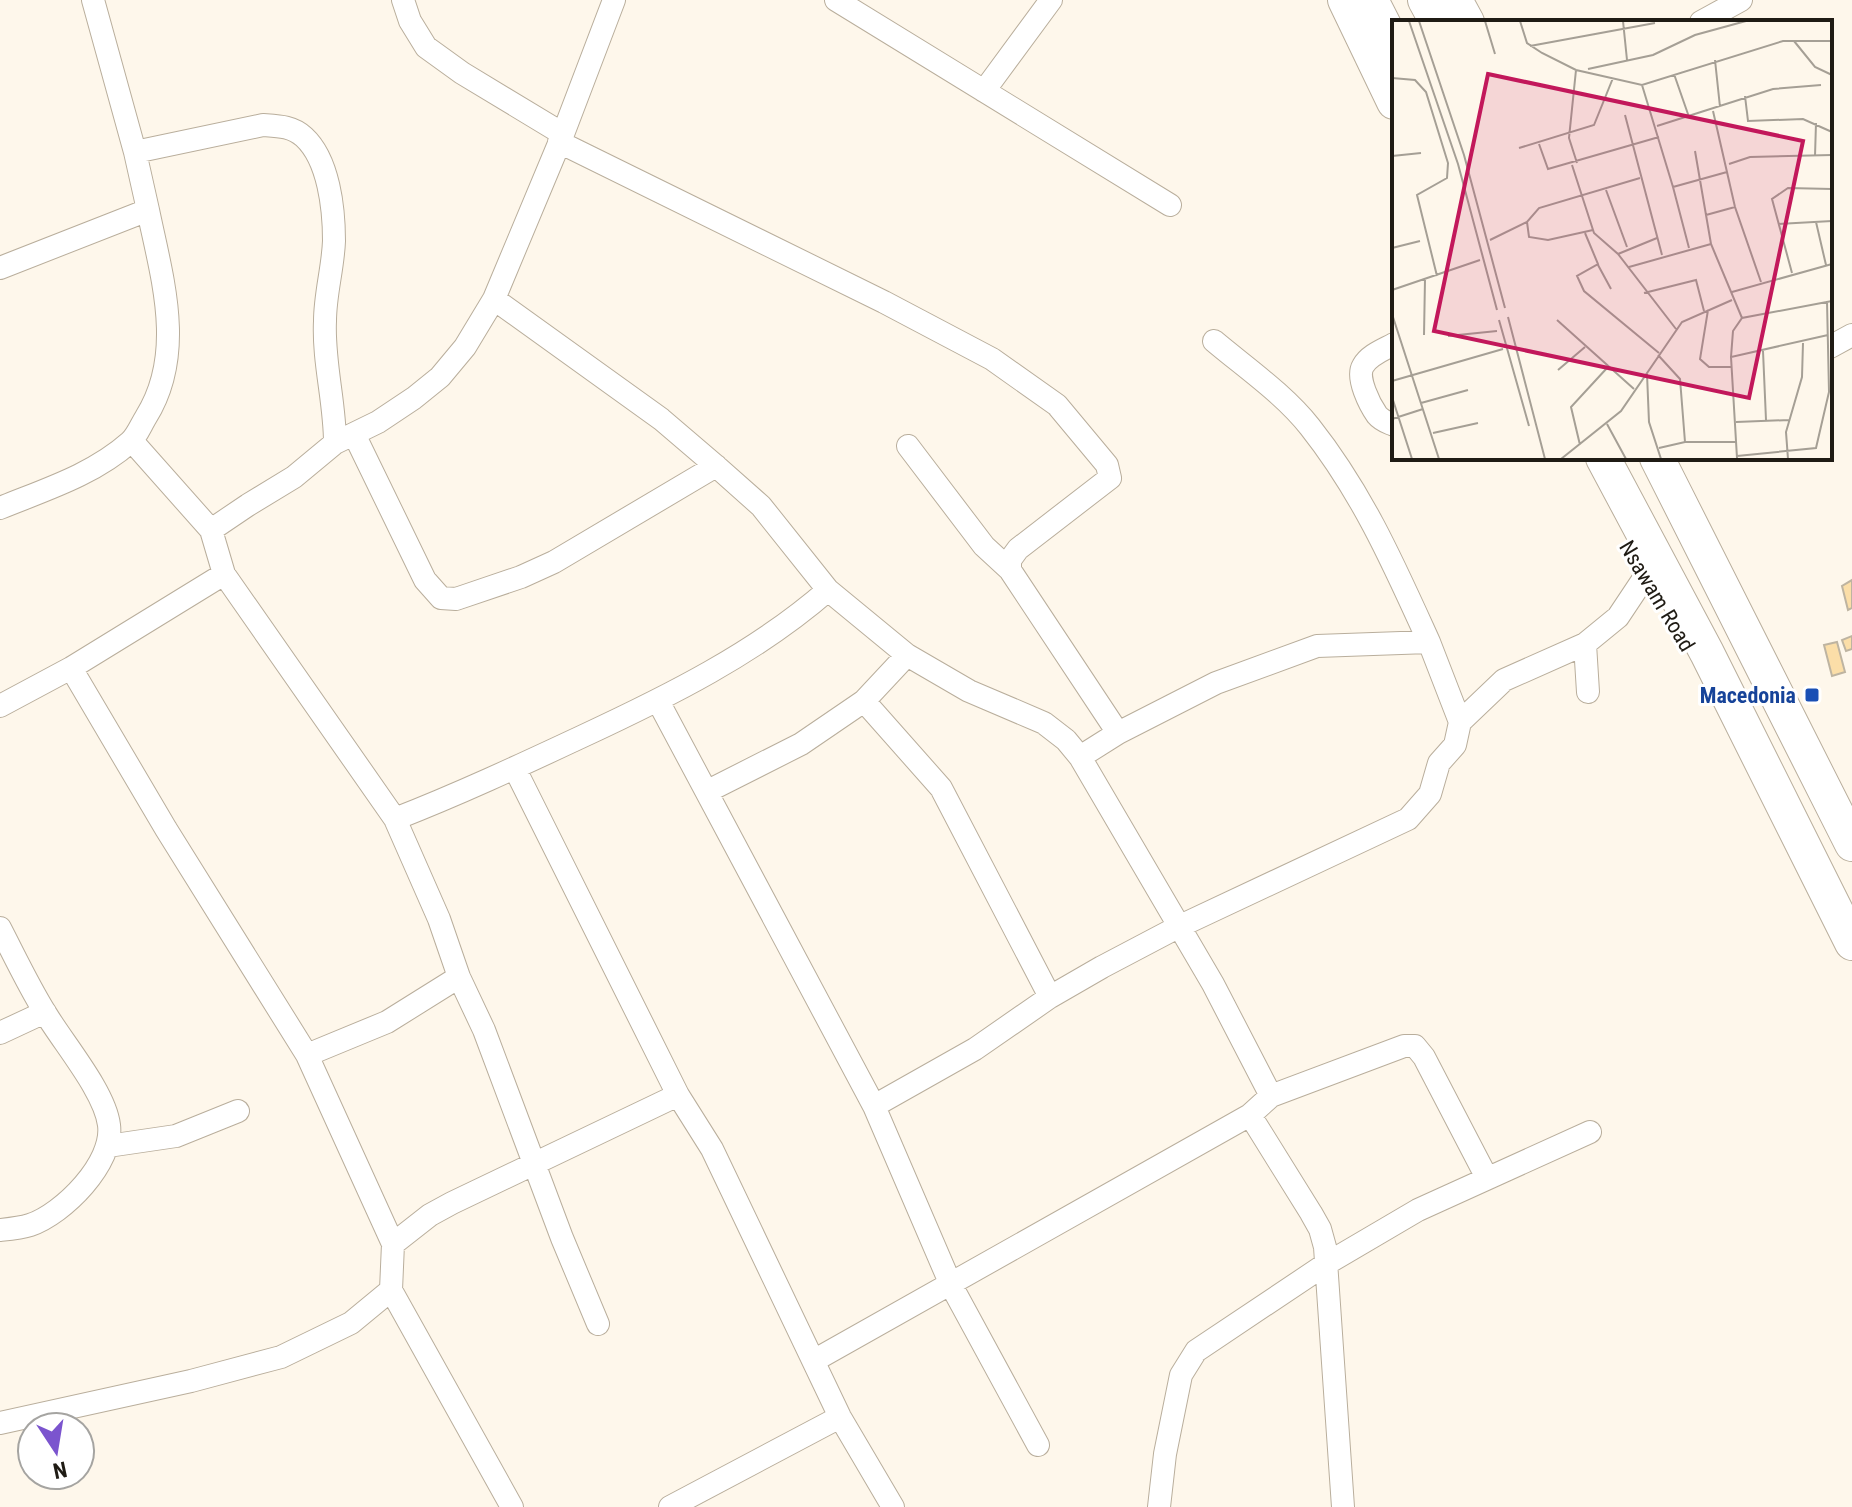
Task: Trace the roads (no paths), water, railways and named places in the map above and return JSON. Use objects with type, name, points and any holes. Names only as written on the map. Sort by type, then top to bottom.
[{"type":"highway","points":[[1345,0],[1392,98]]},
{"type":"highway","points":[[1371,0],[1392,41]]},
{"type":"highway","points":[[1425,0],[1436,20]]},
{"type":"highway","points":[[1455,0],[1466,20]]},
{"type":"highway","name":"Nsawam Road","points":[[1579,460],[1644,578],[1766,771]]},
{"type":"highway","name":"Nsawam Road","points":[[1604,460],[1707,653],[1852,943]]},
{"type":"highway","points":[[1658,460],[1852,844]]},
{"type":"highway","points":[[1682,460],[1755,616],[1781,706]]},
{"type":"street","points":[[0,508],[91,470],[132,441],[152,408],[163,381],[168,355],[169,324],[165,289],[135,152],[93,0]]},
{"type":"street","points":[[403,0],[410,21],[426,47],[561,138],[992,359],[1057,405],[1107,465],[1110,478],[1018,549],[1010,560],[1010,570]]},
{"type":"street","points":[[836,0],[1170,205]]},
{"type":"street","points":[[984,91],[1051,0]]},
{"type":"street","points":[[1705,20],[1741,0]]},
{"type":"street","points":[[211,530],[294,477],[345,438],[402,406],[440,377],[465,347],[494,299],[561,138],[607,6]]},
{"type":"street","points":[[135,152],[263,125],[285,126],[304,137],[320,160],[329,193],[334,240],[325,317],[325,359],[335,415],[425,580],[441,598],[456,599],[554,562],[716,466]]},
{"type":"street","points":[[0,268],[148,210]]},
{"type":"street","points":[[494,299],[661,419],[716,466],[761,506],[828,590],[907,655],[969,691],[1044,723],[1066,740],[1080,757],[1213,984],[1271,1096]]},
{"type":"street","points":[[1832,346],[1852,335]]},
{"type":"street","points":[[874,1106],[975,1049],[1050,997],[1178,927],[1408,819],[1430,794],[1439,763],[1455,745],[1460,722],[1429,642],[1377,528],[1310,426],[1214,341]]},
{"type":"street","points":[[1392,345],[1364,362],[1360,372],[1377,414],[1392,424]]},
{"type":"street","points":[[132,441],[211,530],[224,574],[395,819],[439,919],[459,977],[484,1030],[562,1238],[598,1324]]},
{"type":"street","points":[[908,446],[984,546],[1010,570],[1118,733]]},
{"type":"street","points":[[0,706],[71,668],[224,574]]},
{"type":"street","points":[[1460,722],[1504,680],[1585,644],[1618,617],[1644,578]]},
{"type":"street","points":[[395,819],[515,769],[658,701],[792,621],[828,590]]},
{"type":"street","points":[[1080,757],[1118,733],[1216,683],[1317,646],[1429,642]]},
{"type":"street","points":[[1585,644],[1588,692]]},
{"type":"street","points":[[708,791],[801,744],[864,701],[907,655]]},
{"type":"street","points":[[71,668],[166,829],[307,1055],[393,1244],[391,1290],[512,1507]]},
{"type":"street","points":[[658,701],[874,1106],[951,1285],[1038,1445]]},
{"type":"street","points":[[864,701],[941,788],[1050,997]]},
{"type":"street","points":[[515,769],[678,1095],[712,1149],[840,1417],[893,1507]]},
{"type":"street","points":[[0,928],[45,1012],[104,1105],[110,1128],[108,1146],[96,1169],[76,1195],[32,1225],[0,1230]]},
{"type":"street","points":[[307,1055],[387,1022],[459,977]]},
{"type":"street","points":[[0,1033],[45,1012]]},
{"type":"street","points":[[815,1360],[1250,1115],[1271,1096],[1404,1046],[1415,1046],[1424,1057],[1487,1178]]},
{"type":"street","points":[[393,1244],[430,1215],[678,1095]]},
{"type":"street","points":[[108,1146],[176,1136],[238,1111]]},
{"type":"street","points":[[1250,1115],[1320,1229],[1325,1247],[1343,1507]]},
{"type":"street","points":[[1159,1507],[1165,1454],[1181,1375],[1196,1351],[1326,1264],[1418,1210],[1590,1132]]},
{"type":"street","points":[[0,1423],[191,1381],[281,1357],[351,1323],[391,1290]]},
{"type":"street","points":[[674,1506],[840,1417]]},
{"type":"place","name":"Macedonia","points":[[1812,695]]}]
